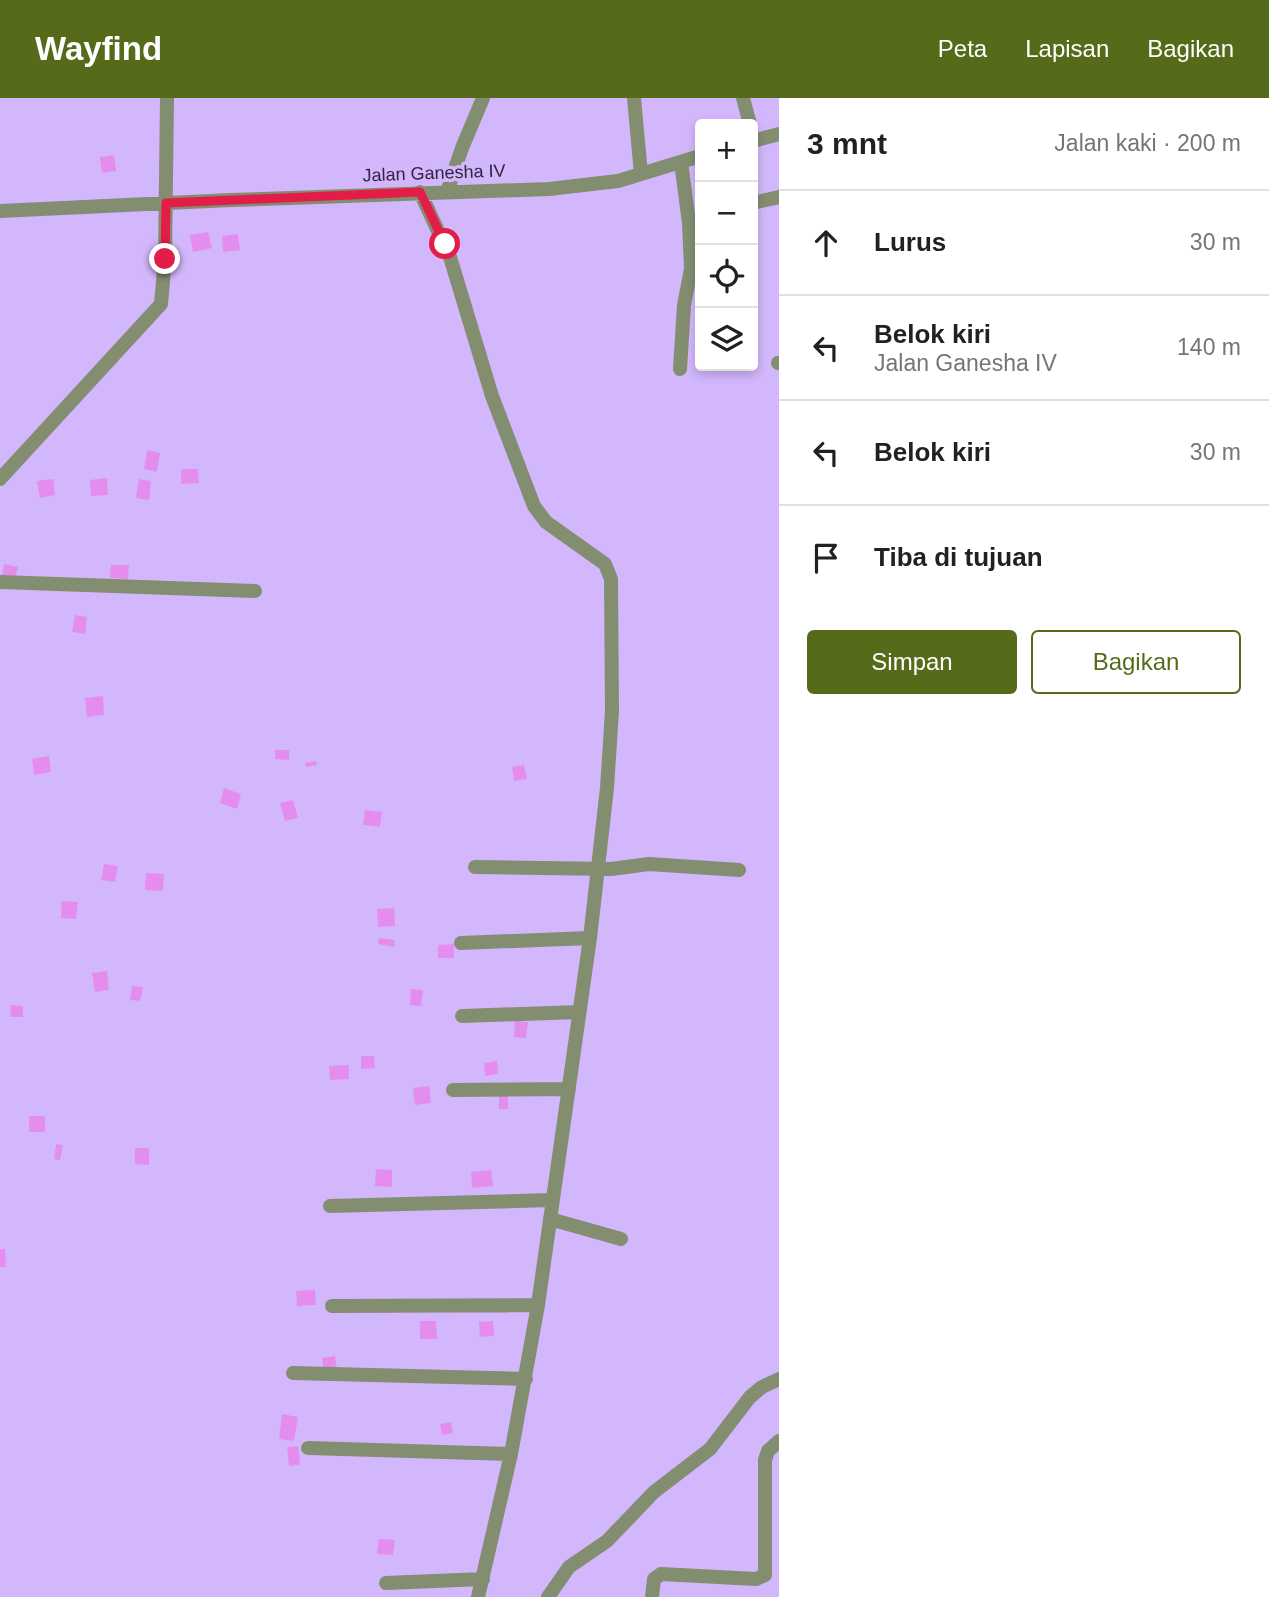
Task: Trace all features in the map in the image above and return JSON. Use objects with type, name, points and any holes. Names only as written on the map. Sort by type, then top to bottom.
[{"type":"street","points":[[0,480],[133,334],[160,309],[164,288],[167,98]]},
{"type":"street","points":[[447,192],[483,98]]},
{"type":"street","points":[[634,98],[641,174]]},
{"type":"street","points":[[743,98],[749,119]]},
{"type":"street","points":[[758,138],[779,134]]},
{"type":"street","name":"Jalan Ganesha IV","points":[[0,211],[420,192],[550,189],[599,184],[695,158]]},
{"type":"street","points":[[680,369],[684,304],[691,269],[689,223],[681,162]]},
{"type":"street","points":[[420,192],[450,257],[492,396],[534,506],[546,522],[605,564],[611,579],[612,711],[607,788],[590,938],[526,1378],[478,1597]]},
{"type":"street","points":[[758,202],[779,197]]},
{"type":"street","points":[[0,582],[254,591]]},
{"type":"street","points":[[475,867],[597,869],[649,864],[739,870]]},
{"type":"street","points":[[461,943],[590,938]]},
{"type":"street","points":[[463,1016],[579,1012]]},
{"type":"street","points":[[453,1090],[569,1089]]},
{"type":"street","points":[[330,1206],[552,1200]]},
{"type":"street","points":[[550,1219],[621,1239]]},
{"type":"street","points":[[332,1306],[538,1305]]},
{"type":"street","points":[[293,1373],[526,1378]]},
{"type":"street","points":[[548,1597],[569,1567],[607,1541],[654,1492],[710,1449],[750,1397],[762,1387],[779,1379]]},
{"type":"street","points":[[652,1597],[654,1579],[661,1573],[756,1579],[765,1575],[765,1460],[768,1451],[779,1441]]},
{"type":"street","points":[[308,1448],[511,1454]]},
{"type":"street","points":[[386,1583],[483,1578]]},
{"type":"building","points":[[114,155],[116,171],[102,173],[100,157]]},
{"type":"building","points":[[208,232],[212,248],[193,252],[190,235]]},
{"type":"building","points":[[238,234],[240,250],[223,252],[222,236]]},
{"type":"building","points":[[147,450],[160,453],[157,472],[144,469]]},
{"type":"building","points":[[181,469],[198,469],[199,483],[181,484]]},
{"type":"building","points":[[107,478],[108,495],[91,496],[90,480]]},
{"type":"building","points":[[53,479],[55,495],[40,498],[37,481]]},
{"type":"building","points":[[139,479],[151,481],[149,500],[136,498]]},
{"type":"building","points":[[4,564],[18,567],[15,578],[2,575]]},
{"type":"building","points":[[111,565],[129,565],[128,579],[110,578]]},
{"type":"building","points":[[75,615],[87,617],[85,634],[72,632]]},
{"type":"building","points":[[103,696],[104,715],[87,717],[85,698]]},
{"type":"building","points":[[275,750],[289,750],[289,760],[275,759]]},
{"type":"building","points":[[49,756],[51,772],[34,775],[32,759]]},
{"type":"building","points":[[316,761],[317,765],[306,767],[305,763]]},
{"type":"building","points":[[524,765],[527,779],[514,781],[512,767]]},
{"type":"building","points":[[224,788],[241,794],[237,809],[220,803]]},
{"type":"building","points":[[293,800],[298,818],[285,821],[280,803]]},
{"type":"building","points":[[365,810],[382,812],[380,827],[363,825]]},
{"type":"building","points":[[104,864],[118,866],[115,882],[101,880]]},
{"type":"building","points":[[146,873],[164,874],[163,891],[145,890]]},
{"type":"building","points":[[62,901],[78,902],[76,919],[61,918]]},
{"type":"building","points":[[394,908],[395,926],[378,927],[377,909]]},
{"type":"building","points":[[379,938],[395,940],[394,947],[378,944]]},
{"type":"building","points":[[454,944],[454,958],[438,958],[438,945]]},
{"type":"building","points":[[107,971],[109,990],[95,992],[92,973]]},
{"type":"building","points":[[132,986],[143,987],[140,1001],[130,1000]]},
{"type":"building","points":[[411,989],[423,990],[421,1006],[410,1005]]},
{"type":"building","points":[[11,1005],[23,1006],[23,1017],[10,1017]]},
{"type":"building","points":[[515,1021],[528,1022],[526,1038],[514,1037]]},
{"type":"building","points":[[361,1056],[374,1056],[375,1068],[361,1069]]},
{"type":"building","points":[[497,1061],[498,1074],[485,1076],[484,1063]]},
{"type":"building","points":[[349,1065],[349,1079],[330,1080],[329,1066]]},
{"type":"building","points":[[429,1086],[431,1103],[415,1105],[413,1088]]},
{"type":"building","points":[[499,1096],[508,1096],[508,1109],[499,1109]]},
{"type":"building","points":[[29,1116],[45,1116],[45,1132],[29,1132]]},
{"type":"building","points":[[56,1144],[63,1145],[60,1160],[54,1159]]},
{"type":"building","points":[[135,1148],[149,1148],[149,1165],[135,1164]]},
{"type":"building","points":[[376,1169],[392,1170],[392,1187],[375,1186]]},
{"type":"building","points":[[491,1170],[493,1186],[472,1188],[471,1172]]},
{"type":"building","points":[[0,1249],[5,1249],[6,1267],[0,1267]]},
{"type":"building","points":[[315,1290],[316,1305],[297,1306],[296,1291]]},
{"type":"building","points":[[420,1321],[436,1321],[437,1339],[420,1339]]},
{"type":"building","points":[[493,1321],[494,1336],[480,1337],[479,1322]]},
{"type":"building","points":[[335,1356],[337,1372],[324,1373],[322,1358]]},
{"type":"building","points":[[282,1414],[298,1417],[294,1441],[279,1439]]},
{"type":"building","points":[[451,1422],[453,1433],[442,1435],[440,1424]]},
{"type":"building","points":[[298,1446],[300,1465],[289,1466],[287,1447]]},
{"type":"building","points":[[379,1539],[395,1540],[393,1555],[377,1554]]},
{"type":"route","points":[[165,259],[166,203],[420,192],[445,244]]}]
